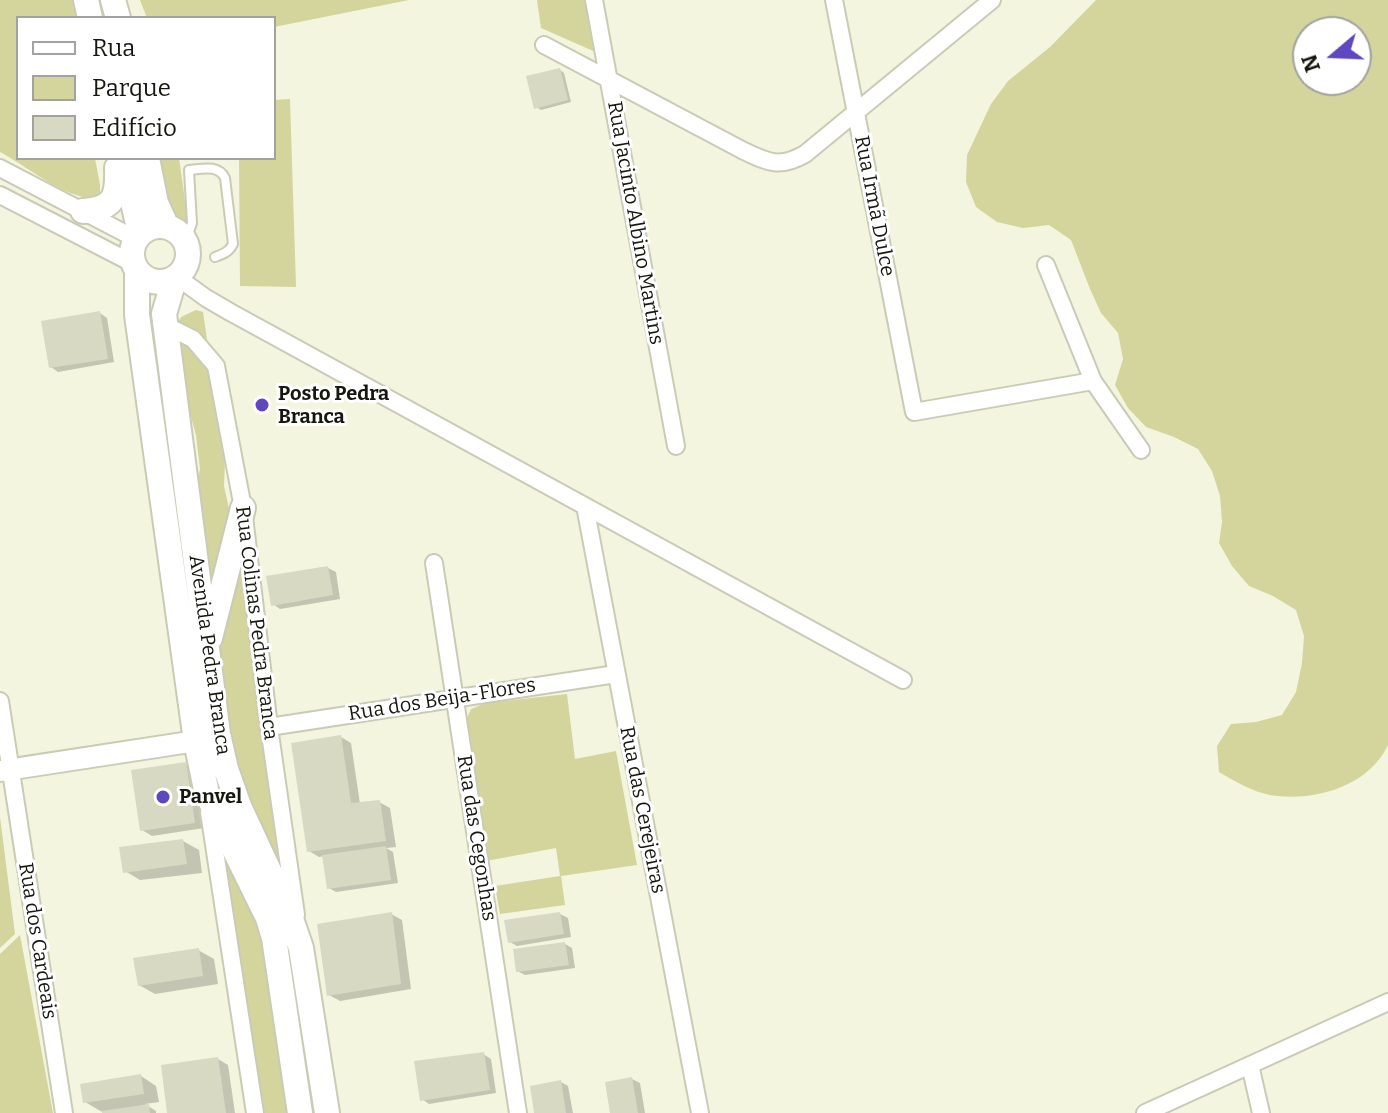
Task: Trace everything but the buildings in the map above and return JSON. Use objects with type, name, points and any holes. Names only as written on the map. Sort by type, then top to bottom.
[{"type":"main road","points":[[83,211],[100,210],[117,192],[116,160]]},
{"type":"main road","points":[[123,160],[138,236]]},
{"type":"main road","points":[[147,160],[156,203],[166,225]]},
{"type":"main road","points":[[156,225],[166,225],[186,241],[189,258],[176,279],[165,282],[147,280],[135,268],[131,249],[138,236],[156,225]]},
{"type":"main road","name":"Avenida Pedra Branca","points":[[135,268],[137,315],[196,741],[207,794],[268,918],[274,938],[300,1113]]},
{"type":"main road","name":"Avenida Pedra Branca","points":[[176,279],[164,314],[165,325],[218,734],[239,806],[290,916],[301,948],[327,1113]]},
{"type":"main road","points":[[207,652],[243,508]]},
{"type":"street","name":"Rua Jacinto Albino Martins","points":[[594,0],[676,446]]},
{"type":"street","name":"Rua Irmã Dulce","points":[[834,0],[914,412],[1093,381]]},
{"type":"street","points":[[544,45],[742,150],[772,163],[784,164],[805,154],[992,0]]},
{"type":"street","points":[[0,168],[138,236]]},
{"type":"street","points":[[0,195],[135,268]]},
{"type":"street","points":[[1046,265],[1093,381],[1141,450]]},
{"type":"street","points":[[176,279],[225,309],[903,680]]},
{"type":"street","name":"Rua Colinas Pedra Branca","points":[[165,325],[193,339],[216,366],[243,508],[269,727],[301,948]]},
{"type":"street","name":"Rua das Cerejeiras","points":[[585,506],[700,1113]]},
{"type":"street","name":"Rua das Cegonhas","points":[[434,563],[518,1113]]},
{"type":"street","name":"Rua dos Beija-Flores","points":[[269,727],[616,674]]},
{"type":"street","name":"Rua dos Cardeais","points":[[0,701],[5,770],[64,1113]]},
{"type":"street","points":[[5,770],[196,741]]},
{"type":"street","name":"Avenida Pedra Branca","points":[[207,794],[255,1113]]},
{"type":"street","points":[[1145,1113],[1388,1002]]},
{"type":"street","points":[[1250,1065],[1261,1113]]},
{"type":"lane","points":[[186,241],[192,223],[189,170],[216,168],[222,171],[225,178],[233,244],[225,254],[215,257]]},
{"type":"green space","points":[[0,0],[72,0],[76,16],[16,16],[16,160],[95,160],[100,197],[89,198],[63,190],[0,152]]},
{"type":"green space","points":[[140,0],[409,0],[276,27],[276,16],[146,16]]},
{"type":"green space","points":[[537,0],[591,0],[600,54],[541,28]]},
{"type":"green space","points":[[1096,0],[1388,0],[1388,745],[1367,772],[1353,781],[1321,793],[1287,797],[1250,789],[1219,772],[1217,746],[1231,724],[1282,715],[1296,692],[1304,636],[1296,610],[1249,586],[1232,566],[1219,543],[1222,522],[1220,496],[1212,471],[1198,449],[1146,427],[1128,408],[1115,385],[1123,359],[1118,333],[1101,313],[1071,240],[1049,225],[1023,228],[997,222],[976,207],[966,182],[967,155],[991,104],[1008,81],[1050,47]]},
{"type":"green space","points":[[290,99],[296,287],[240,286],[239,160],[276,160],[276,100]]},
{"type":"green space","points":[[152,160],[179,160],[192,249],[190,253],[172,246],[161,218]]},
{"type":"green space","points":[[196,310],[203,312],[230,513],[221,561],[210,579],[195,494],[200,469],[196,435],[188,406],[181,395],[175,328],[181,317]]},
{"type":"green space","points":[[240,557],[284,871],[264,841],[228,749],[217,643]]},
{"type":"green space","points":[[567,694],[575,759],[616,751],[637,865],[561,876],[565,905],[500,914],[495,886],[560,876],[556,848],[486,861],[467,718],[471,709],[486,703]]},
{"type":"green space","points":[[0,817],[15,934],[0,948]]},
{"type":"green space","points":[[224,849],[250,901],[265,941],[290,1113],[264,1113]]},
{"type":"green space","points":[[20,935],[53,1113],[0,1113],[0,954]]},
{"type":"place","name":"Posto Pedra Branca","points":[[262,405]]},
{"type":"place","name":"Panvel","points":[[163,797]]}]
